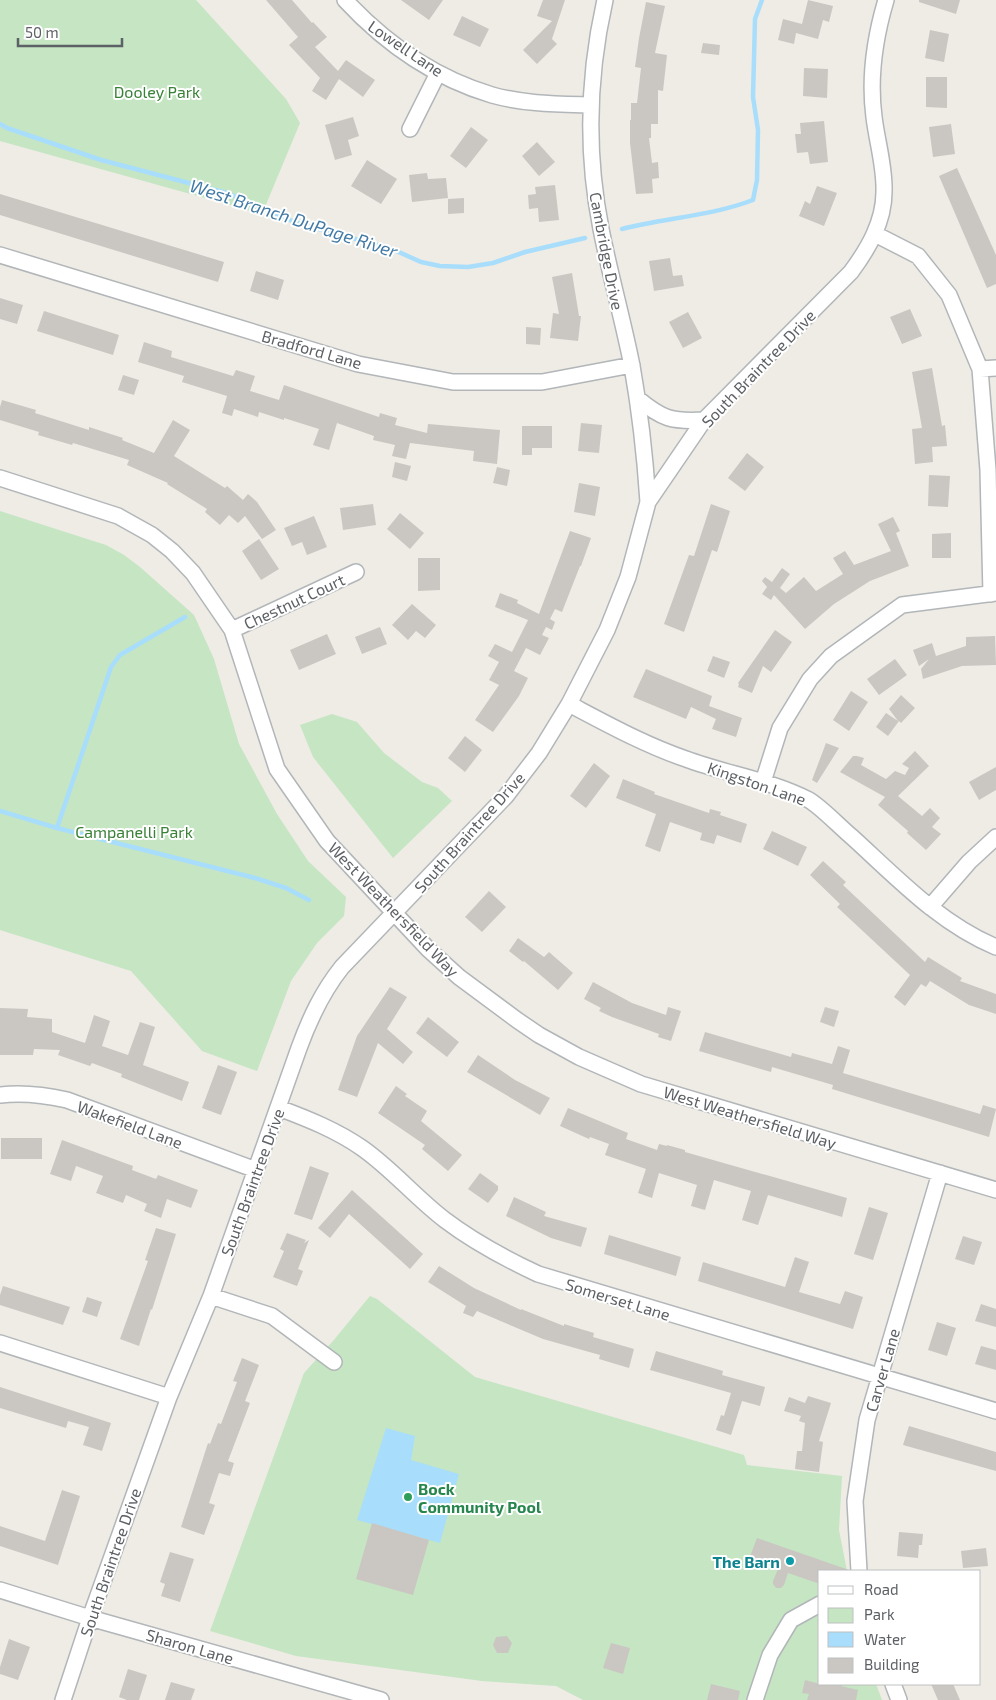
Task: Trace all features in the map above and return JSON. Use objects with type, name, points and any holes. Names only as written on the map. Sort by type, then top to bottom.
[{"type":"street","name":"Lowell Lane","points":[[345,0],[362,18],[387,39],[438,72],[492,95],[543,104],[590,106]]},
{"type":"street","name":"Cambridge Drive","points":[[605,0],[598,33],[590,106],[593,171],[598,213],[632,365],[642,428],[648,502]]},
{"type":"street","name":"South Braintree Drive","points":[[63,1700],[90,1618],[169,1397],[211,1296],[305,1032],[322,995],[342,967],[506,796],[538,753],[569,704],[607,630],[628,577],[648,502],[704,420],[851,272],[875,234],[884,194],[883,172],[874,116],[873,80],[878,35],[886,0]]},
{"type":"street","points":[[410,129],[438,72]]},
{"type":"street","points":[[762,782],[780,728],[810,679],[831,656],[902,605],[994,594],[988,470],[980,369],[949,295],[918,256],[875,234]]},
{"type":"street","name":"Bradford Lane","points":[[0,255],[358,364],[453,382],[542,382],[632,365]]},
{"type":"street","points":[[980,369],[996,368]]},
{"type":"street","points":[[637,398],[666,418],[681,421],[704,420]]},
{"type":"street","name":"West Weathersfield Way","points":[[0,478],[118,516],[152,535],[172,551],[193,573],[232,630],[277,769],[327,841],[428,949],[486,998],[539,1035],[579,1057],[622,1077],[996,1190]]},
{"type":"street","name":"Chestnut Court","points":[[232,630],[356,572]]},
{"type":"street","name":"Kingston Lane","points":[[569,704],[654,748],[762,782],[810,801],[930,907],[980,941],[996,948]]},
{"type":"street","points":[[930,907],[969,862],[996,837]]},
{"type":"street","name":"Wakefield Lane","points":[[0,1095],[31,1094],[67,1100],[256,1170]]},
{"type":"street","name":"Somerset Lane","points":[[279,1108],[316,1122],[361,1147],[380,1161],[444,1220],[477,1242],[538,1274],[996,1411]]},
{"type":"street","name":"Carver Lane","points":[[859,1570],[855,1501],[867,1420],[940,1173]]},
{"type":"street","points":[[211,1296],[272,1316],[334,1362]]},
{"type":"street","points":[[0,1343],[169,1397]]},
{"type":"street","name":"Sharon Lane","points":[[0,1590],[90,1618],[381,1700]]},
{"type":"street","points":[[755,1700],[770,1655],[791,1620],[818,1605]]},
{"type":"street","points":[[893,1685],[899,1700]]},
{"type":"green space","name":"Dooley Park","points":[[0,0],[196,0],[286,99],[300,123],[262,214],[0,141]]},
{"type":"green space","name":"Campanelli Park","points":[[0,511],[106,545],[140,567],[194,615],[214,659],[239,744],[277,814],[308,861],[346,897],[344,916],[317,943],[291,981],[257,1071],[202,1051],[131,971],[0,930]]},
{"type":"green space","points":[[332,714],[357,722],[384,753],[422,782],[438,788],[452,801],[393,858],[313,757],[300,725]]},
{"type":"green space","points":[[370,1296],[377,1299],[475,1377],[744,1455],[747,1465],[842,1476],[839,1530],[847,1570],[818,1570],[818,1685],[876,1685],[882,1700],[583,1700],[556,1686],[482,1681],[296,1656],[210,1631],[304,1373]]},
{"type":"water","name":"Bock Community Pool","points":[[386,1428],[415,1436],[411,1460],[459,1474],[440,1543],[357,1520]]},
{"type":"building","points":[[266,0],[292,0],[327,37],[315,47],[338,71],[346,60],[375,80],[363,97],[339,79],[326,100],[312,91],[320,78],[289,45],[298,37]]},
{"type":"building","points":[[401,0],[443,0],[429,20]]},
{"type":"building","points":[[543,0],[565,0],[552,39],[557,44],[537,64],[523,50],[552,21],[537,16]]},
{"type":"building","points":[[808,0],[833,6],[829,22],[823,20],[818,39],[796,33],[794,44],[778,40],[783,19],[802,24]]},
{"type":"building","points":[[919,0],[960,0],[956,14],[919,2]]},
{"type":"building","points":[[646,2],[665,6],[655,53],[667,55],[663,91],[658,90],[658,124],[651,124],[651,138],[649,138],[652,163],[658,162],[659,178],[652,179],[653,193],[636,194],[630,143],[630,120],[631,103],[637,103],[641,68],[635,67]]},
{"type":"building","points":[[462,16],[489,29],[480,47],[453,35]]},
{"type":"building","points":[[930,30],[949,34],[944,62],[925,58]]},
{"type":"building","points":[[703,43],[720,45],[719,55],[701,53]]},
{"type":"building","points":[[804,68],[828,69],[827,98],[803,96]]},
{"type":"building","points":[[926,77],[947,77],[947,108],[926,107]]},
{"type":"building","points":[[353,117],[359,136],[348,140],[352,155],[335,160],[325,125]]},
{"type":"building","points":[[824,121],[828,162],[810,164],[808,152],[797,153],[795,134],[801,134],[800,123]]},
{"type":"building","points":[[951,124],[955,154],[933,157],[929,127]]},
{"type":"building","points":[[471,127],[488,140],[466,168],[450,156]]},
{"type":"building","points":[[537,142],[555,162],[539,176],[522,156]]},
{"type":"building","points":[[367,160],[397,179],[381,204],[351,186]]},
{"type":"building","points":[[957,168],[996,255],[996,284],[987,288],[939,176]]},
{"type":"building","points":[[427,173],[428,179],[446,178],[448,198],[412,202],[409,175]]},
{"type":"building","points":[[555,185],[559,220],[539,222],[538,208],[529,209],[528,195],[536,194],[535,187]]},
{"type":"building","points":[[817,186],[837,193],[824,226],[799,216],[805,201],[810,204]]},
{"type":"building","points":[[0,194],[224,262],[218,282],[0,215]]},
{"type":"building","points":[[464,198],[464,213],[448,214],[448,199]]},
{"type":"building","points":[[670,258],[673,276],[682,275],[684,286],[654,291],[649,261]]},
{"type":"building","points":[[256,271],[284,280],[278,300],[250,291]]},
{"type":"building","points":[[572,273],[579,316],[581,316],[578,341],[550,338],[553,313],[559,314],[552,277]]},
{"type":"building","points":[[0,298],[23,305],[17,324],[0,319]]},
{"type":"building","points":[[910,309],[922,336],[902,344],[890,317]]},
{"type":"building","points":[[44,311],[119,335],[113,355],[37,331]]},
{"type":"building","points":[[688,312],[702,338],[683,348],[669,322]]},
{"type":"building","points":[[526,327],[541,328],[540,345],[526,344]]},
{"type":"building","points":[[144,342],[172,351],[171,357],[233,376],[236,370],[255,376],[250,391],[279,400],[284,385],[379,417],[380,413],[397,418],[395,425],[427,433],[428,424],[500,430],[497,464],[473,461],[474,451],[410,443],[406,459],[392,456],[395,445],[373,440],[374,436],[337,423],[329,450],[313,445],[319,429],[259,412],[258,417],[234,409],[232,416],[222,413],[227,396],[182,382],[184,376],[138,362]]},
{"type":"building","points":[[932,368],[942,426],[945,425],[947,446],[932,447],[933,462],[915,464],[912,429],[922,428],[912,372]]},
{"type":"building","points":[[123,375],[139,380],[134,395],[118,390]]},
{"type":"building","points":[[2,400],[36,410],[35,413],[89,430],[89,427],[123,438],[122,440],[154,453],[173,420],[190,430],[174,456],[225,488],[227,486],[243,500],[248,494],[257,502],[276,530],[262,539],[245,516],[238,523],[229,515],[220,525],[205,512],[207,509],[168,483],[127,465],[129,460],[73,443],[72,445],[38,435],[39,432],[0,420]]},
{"type":"building","points":[[581,423],[602,425],[599,453],[578,451]]},
{"type":"building","points":[[522,426],[552,426],[552,448],[532,448],[532,455],[522,455]]},
{"type":"building","points":[[747,453],[764,467],[745,491],[728,478]]},
{"type":"building","points":[[395,462],[411,466],[407,481],[392,477]]},
{"type":"building","points":[[497,467],[510,470],[507,486],[493,483]]},
{"type":"building","points":[[929,475],[950,476],[948,507],[928,506]]},
{"type":"building","points":[[579,483],[600,487],[595,516],[574,512]]},
{"type":"building","points":[[373,504],[376,525],[343,530],[340,508]]},
{"type":"building","points":[[711,504],[730,511],[717,552],[712,550],[684,632],[664,624],[689,555],[694,556]]},
{"type":"building","points":[[400,513],[424,533],[410,549],[387,529]]},
{"type":"building","points":[[314,516],[327,547],[307,555],[302,542],[292,546],[284,528]]},
{"type":"building","points":[[893,517],[900,531],[896,533],[909,566],[870,581],[834,604],[805,629],[774,595],[771,600],[762,594],[767,587],[762,581],[765,577],[772,582],[782,568],[790,574],[780,588],[786,593],[804,577],[816,591],[843,574],[833,558],[845,551],[854,565],[891,551],[878,524]]},
{"type":"building","points":[[570,531],[591,538],[581,566],[562,612],[555,609],[550,619],[555,622],[552,630],[546,627],[542,635],[549,638],[540,655],[526,648],[514,671],[528,678],[519,696],[493,732],[475,720],[499,685],[489,680],[499,662],[488,656],[495,644],[512,652],[528,620],[495,607],[500,593],[518,600],[517,603],[539,614]]},
{"type":"building","points":[[951,533],[951,558],[932,558],[932,534]]},
{"type":"building","points":[[259,539],[279,569],[261,580],[242,551]]},
{"type":"building","points":[[418,558],[440,558],[440,590],[418,591]]},
{"type":"building","points":[[412,604],[436,625],[425,638],[416,631],[408,640],[392,625]]},
{"type":"building","points":[[380,627],[387,644],[362,654],[355,637]]},
{"type":"building","points":[[775,630],[792,642],[771,672],[763,666],[752,693],[738,687],[738,683]]},
{"type":"building","points":[[327,634],[336,654],[299,670],[290,650]]},
{"type":"building","points":[[995,636],[996,665],[962,666],[923,679],[921,669],[929,659],[919,666],[913,650],[932,643],[936,656],[966,646],[966,637]]},
{"type":"building","points":[[713,656],[730,662],[724,678],[707,671]]},
{"type":"building","points":[[895,659],[907,675],[879,695],[867,679]]},
{"type":"building","points":[[646,669],[712,696],[709,706],[742,718],[736,737],[712,729],[716,719],[691,707],[686,719],[633,697]]},
{"type":"building","points":[[851,691],[868,702],[849,731],[833,720]]},
{"type":"building","points":[[901,695],[915,708],[901,723],[899,721],[888,736],[876,727],[886,713],[898,721],[889,709]]},
{"type":"building","points":[[465,736],[482,750],[465,772],[448,758]]},
{"type":"building","points":[[826,743],[839,748],[817,783],[812,780]]},
{"type":"building","points":[[915,751],[929,766],[898,796],[922,816],[930,808],[940,818],[932,827],[941,834],[926,850],[907,833],[908,831],[878,805],[885,797],[840,772],[853,756],[857,756],[864,758],[861,765],[886,779],[895,771],[905,775],[909,768],[902,764]]},
{"type":"building","points":[[594,763],[610,776],[586,808],[570,796]]},
{"type":"building","points":[[996,767],[996,790],[979,800],[969,782]]},
{"type":"building","points":[[623,779],[655,792],[654,794],[709,813],[710,809],[721,812],[720,815],[747,824],[741,843],[717,835],[714,844],[700,840],[702,833],[670,822],[660,852],[645,846],[656,814],[616,798]]},
{"type":"building","points":[[772,831],[807,847],[798,866],[763,849]]},
{"type":"building","points":[[823,861],[846,882],[843,885],[925,962],[928,957],[962,978],[960,981],[996,994],[996,1014],[969,1005],[930,981],[926,987],[921,984],[905,1006],[894,997],[910,975],[837,907],[840,904],[810,875]]},
{"type":"building","points":[[489,891],[506,907],[482,932],[465,917]]},
{"type":"building","points":[[518,938],[544,957],[549,952],[573,973],[558,990],[524,961],[509,951]]},
{"type":"building","points":[[593,982],[632,1003],[666,1015],[668,1007],[681,1011],[671,1041],[658,1037],[659,1034],[599,1011],[601,1008],[584,999]]},
{"type":"building","points":[[390,987],[407,997],[387,1029],[413,1052],[403,1064],[378,1043],[357,1097],[338,1090],[357,1036]]},
{"type":"building","points":[[825,1007],[839,1011],[834,1027],[820,1022]]},
{"type":"building","points":[[0,1008],[28,1009],[27,1017],[52,1019],[52,1032],[85,1043],[94,1015],[110,1021],[102,1046],[128,1055],[140,1022],[155,1027],[143,1065],[189,1082],[182,1101],[121,1077],[122,1074],[92,1063],[90,1066],[58,1055],[60,1050],[34,1049],[33,1055],[0,1055]]},
{"type":"building","points":[[428,1017],[459,1042],[447,1057],[416,1033]]},
{"type":"building","points":[[705,1032],[791,1057],[792,1053],[832,1064],[838,1046],[850,1050],[843,1073],[980,1114],[983,1105],[996,1109],[989,1137],[832,1089],[833,1085],[772,1067],[771,1072],[699,1051]]},
{"type":"building","points":[[478,1055],[515,1080],[550,1098],[540,1115],[467,1072]]},
{"type":"building","points":[[218,1065],[237,1072],[221,1115],[202,1108]]},
{"type":"building","points":[[396,1086],[407,1094],[405,1096],[427,1111],[421,1121],[462,1155],[448,1171],[422,1149],[425,1145],[378,1113]]},
{"type":"building","points":[[568,1108],[628,1133],[626,1139],[657,1150],[659,1144],[667,1145],[685,1150],[685,1152],[847,1198],[842,1217],[768,1195],[758,1225],[742,1220],[751,1191],[714,1180],[705,1210],[691,1206],[697,1185],[659,1173],[652,1198],[638,1193],[646,1169],[605,1155],[609,1144],[590,1137],[589,1139],[560,1126]]},
{"type":"building","points":[[1,1138],[42,1138],[42,1159],[1,1159]]},
{"type":"building","points":[[62,1140],[133,1166],[132,1170],[156,1179],[158,1175],[198,1190],[191,1208],[167,1199],[161,1218],[144,1211],[147,1204],[126,1195],[123,1203],[96,1193],[103,1176],[76,1166],[71,1181],[50,1174]]},
{"type":"building","points":[[310,1166],[329,1173],[312,1220],[294,1214]]},
{"type":"building","points":[[480,1173],[498,1186],[498,1190],[488,1203],[468,1189]]},
{"type":"building","points":[[352,1190],[423,1254],[410,1269],[349,1214],[330,1238],[318,1228]]},
{"type":"building","points":[[514,1197],[546,1212],[544,1216],[587,1228],[581,1247],[551,1238],[506,1216]]},
{"type":"building","points":[[869,1207],[888,1213],[873,1260],[854,1254]]},
{"type":"building","points":[[156,1228],[176,1234],[139,1346],[120,1339],[148,1261],[145,1260]]},
{"type":"building","points":[[287,1233],[306,1240],[304,1243],[309,1240],[298,1269],[303,1271],[297,1286],[273,1277],[284,1251],[280,1249]]},
{"type":"building","points":[[609,1235],[681,1257],[676,1276],[604,1254]]},
{"type":"building","points":[[963,1236],[982,1242],[974,1265],[955,1259]]},
{"type":"building","points":[[795,1257],[809,1262],[799,1292],[840,1304],[845,1291],[863,1297],[853,1329],[698,1281],[703,1262],[785,1287]]},
{"type":"building","points":[[439,1266],[474,1288],[521,1310],[564,1326],[564,1324],[594,1333],[593,1337],[634,1349],[629,1368],[599,1359],[600,1355],[543,1339],[477,1311],[473,1317],[463,1313],[466,1306],[428,1282]]},
{"type":"building","points":[[3,1286],[70,1307],[63,1325],[0,1305],[0,1295]]},
{"type":"building","points":[[87,1297],[102,1302],[97,1317],[82,1312]]},
{"type":"building","points":[[981,1304],[996,1309],[996,1327],[975,1321]]},
{"type":"building","points":[[937,1322],[956,1328],[947,1356],[928,1350]]},
{"type":"building","points":[[981,1346],[996,1350],[996,1370],[975,1364]]},
{"type":"building","points":[[656,1351],[723,1371],[722,1375],[765,1387],[760,1406],[742,1401],[731,1435],[716,1430],[721,1415],[724,1416],[731,1393],[650,1370]]},
{"type":"building","points":[[242,1358],[259,1365],[245,1401],[250,1403],[228,1461],[234,1463],[230,1476],[219,1473],[209,1503],[215,1505],[204,1535],[181,1527],[208,1443],[210,1444],[218,1423],[221,1424],[237,1382],[233,1381]]},
{"type":"building","points":[[0,1387],[111,1423],[102,1451],[83,1445],[89,1427],[68,1421],[66,1428],[0,1408]]},
{"type":"building","points":[[808,1396],[831,1403],[819,1441],[823,1442],[819,1472],[795,1469],[797,1451],[802,1451],[805,1423],[799,1421],[801,1416],[784,1411],[789,1397],[805,1403]]},
{"type":"building","points":[[909,1426],[996,1452],[996,1471],[903,1445]]},
{"type":"building","points":[[62,1490],[80,1496],[58,1565],[0,1546],[0,1526],[45,1541]]},
{"type":"building","points":[[372,1523],[429,1540],[413,1595],[356,1579]]},
{"type":"building","points":[[899,1532],[923,1534],[922,1545],[919,1545],[918,1558],[897,1556]]},
{"type":"building","name":"The Barn","points":[[757,1538],[849,1570],[818,1570],[818,1583],[788,1573],[784,1585],[781,1588],[776,1588],[773,1581],[778,1569],[749,1559]]},
{"type":"building","points":[[986,1548],[988,1566],[963,1568],[961,1551]]},
{"type":"building","points":[[170,1552],[194,1559],[180,1602],[161,1596],[165,1584],[160,1582]]},
{"type":"building","points":[[507,1636],[512,1643],[508,1653],[497,1653],[493,1645],[496,1637]]},
{"type":"building","points":[[9,1639],[30,1647],[18,1680],[0,1674],[0,1667]]},
{"type":"building","points":[[611,1643],[630,1648],[623,1674],[603,1668]]},
{"type":"building","points":[[128,1669],[147,1675],[139,1700],[127,1700],[119,1697]]},
{"type":"building","points":[[805,1680],[818,1685],[842,1685],[858,1690],[856,1700],[807,1700],[809,1694],[802,1693]]},
{"type":"building","points":[[171,1682],[195,1689],[191,1700],[165,1700]]},
{"type":"building","points":[[711,1684],[740,1691],[738,1700],[707,1700]]},
{"type":"building","points":[[931,1685],[953,1685],[960,1700],[938,1700]]},
{"type":"waterway","name":"West Branch DuPage River","points":[[622,229],[721,210],[753,200],[757,180],[758,130],[753,97],[755,19],[762,0]]},
{"type":"waterway","name":"West Branch DuPage River","points":[[0,124],[101,160],[227,193],[297,223],[392,249],[421,262],[440,266],[468,267],[493,263],[525,252],[585,238]]},
{"type":"waterway","points":[[57,828],[111,667],[120,655],[185,617]]},
{"type":"waterway","points":[[0,811],[57,828],[255,878],[286,888],[309,900]]},
{"type":"place","name":"Bock Community Pool","points":[[408,1497]]},
{"type":"place","name":"The Barn","points":[[790,1561]]}]
